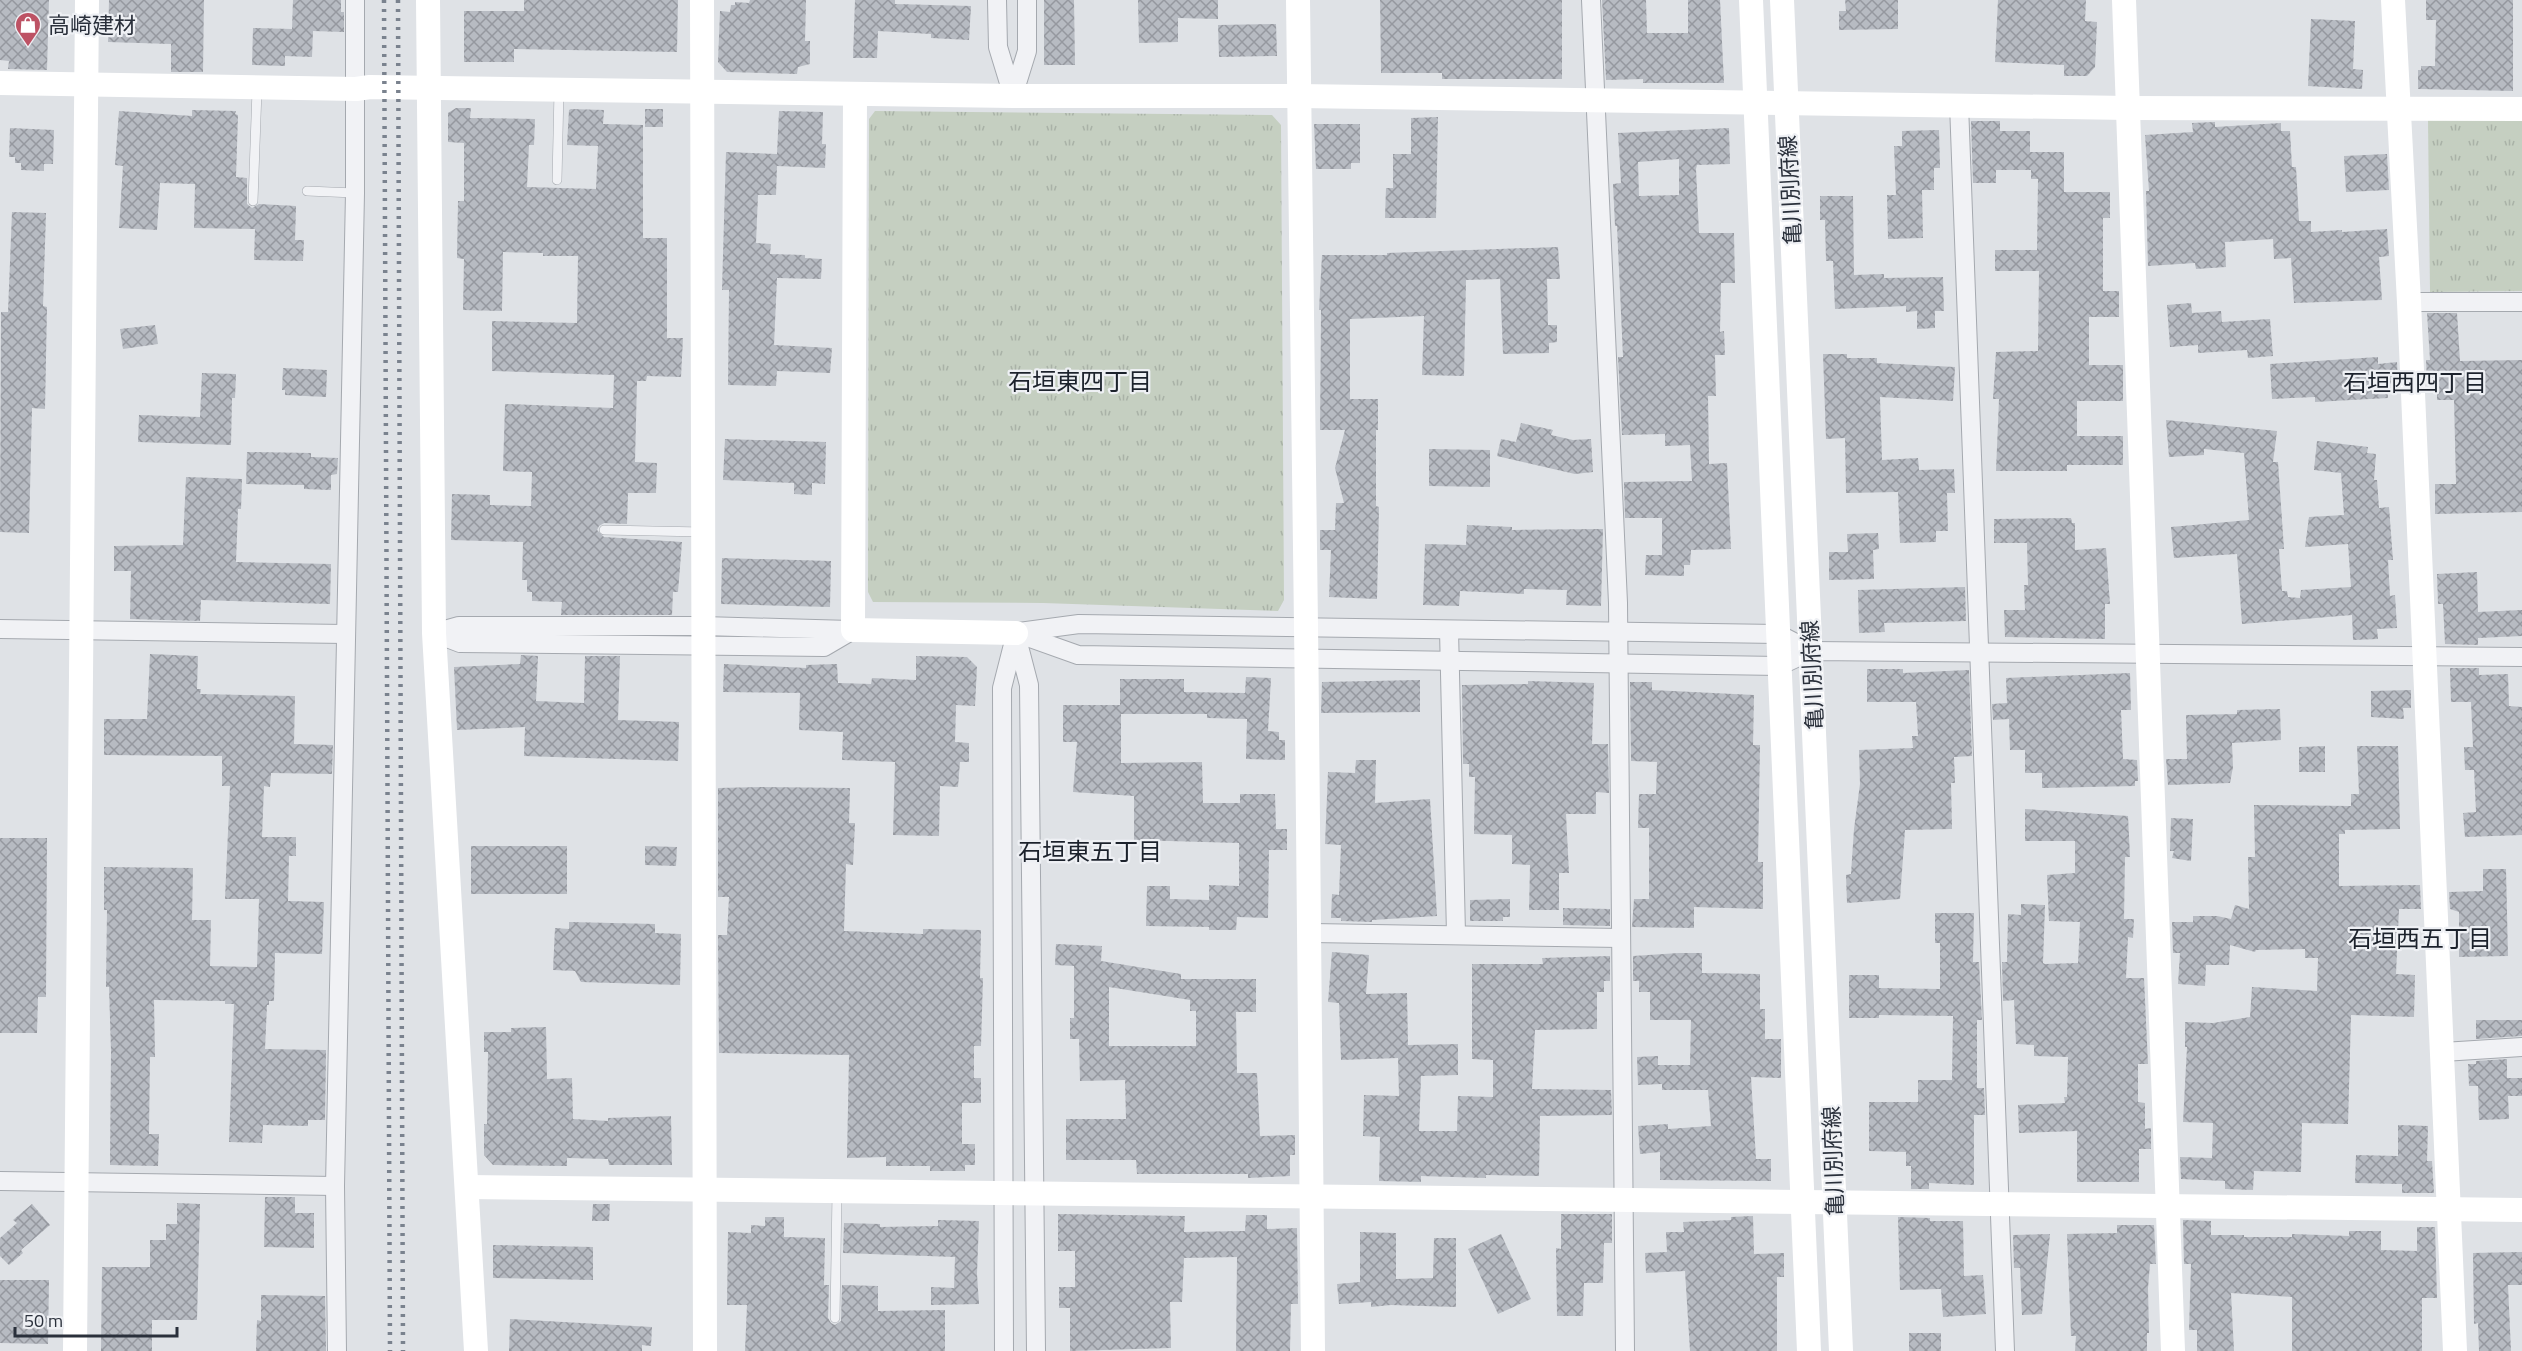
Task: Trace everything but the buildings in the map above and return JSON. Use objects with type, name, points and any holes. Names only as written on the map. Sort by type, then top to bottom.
[{"type":"street","points":[[75,1351],[87,0]]},
{"type":"street","points":[[337,1351],[335,1186],[355,193],[355,0]]},
{"type":"street","points":[[428,0],[434,633],[476,1351]]},
{"type":"street","points":[[702,0],[705,1351]]},
{"type":"street","points":[[997,0],[998,47],[1013,96]]},
{"type":"street","points":[[1013,96],[1027,51],[1027,0]]},
{"type":"street","points":[[1298,0],[1306,658],[1312,933],[1313,1351]]},
{"type":"street","points":[[1591,0],[1619,663],[1625,1351]]},
{"type":"street","name":"亀川別府線","points":[[1751,0],[1809,1351]]},
{"type":"street","name":"亀川別府線","points":[[1782,0],[1841,1351]]},
{"type":"street","points":[[2124,0],[2173,1351]]},
{"type":"street","points":[[2393,0],[2409,302],[2455,1351]]},
{"type":"street","points":[[0,83],[356,89],[702,91],[855,95],[1299,96],[2128,108],[2522,109]]},
{"type":"street","points":[[853,630],[855,95]]},
{"type":"street","points":[[1959,104],[2005,1351]]},
{"type":"street","points":[[2409,302],[2522,302]]},
{"type":"street","points":[[434,633],[459,626],[703,636],[853,630],[1016,633],[1079,624],[1778,634],[1810,651]]},
{"type":"street","points":[[0,629],[346,634]]},
{"type":"street","points":[[1449,630],[1456,934]]},
{"type":"street","points":[[1016,633],[1078,655],[1779,666],[1810,651],[2522,657]]},
{"type":"street","points":[[1004,1351],[1002,688],[1016,633]]},
{"type":"street","points":[[1016,633],[1029,685],[1036,1351]]},
{"type":"street","points":[[1312,933],[1620,938]]},
{"type":"street","points":[[2443,1052],[2522,1047]]},
{"type":"street","points":[[0,1181],[335,1186]]},
{"type":"street","points":[[468,1187],[2522,1210]]},
{"type":"lane","points":[[253,201],[257,87]]},
{"type":"lane","points":[[557,180],[559,89]]},
{"type":"lane","points":[[307,191],[355,193]]},
{"type":"lane","points":[[604,530],[703,532]]},
{"type":"lane","points":[[835,1318],[837,1191]]},
{"type":"green space","points":[[875,111],[1272,115],[1281,125],[1284,600],[1278,611],[1043,603],[873,602],[868,592],[869,119]]},
{"type":"green space","points":[[2428,120],[2522,120],[2522,291],[2430,292]]},
{"type":"railway","points":[[384,0],[390,1351]]},
{"type":"railway","points":[[398,0],[403,1351]]},
{"type":"place","name":"高崎建材","points":[[28,48]]},
{"type":"district","name":"石垣東四丁目","points":[[1080,381]]},
{"type":"district","name":"石垣西四丁目","points":[[2415,382]]},
{"type":"district","name":"石垣東五丁目","points":[[1090,851]]},
{"type":"district","name":"石垣西五丁目","points":[[2420,938]]}]
